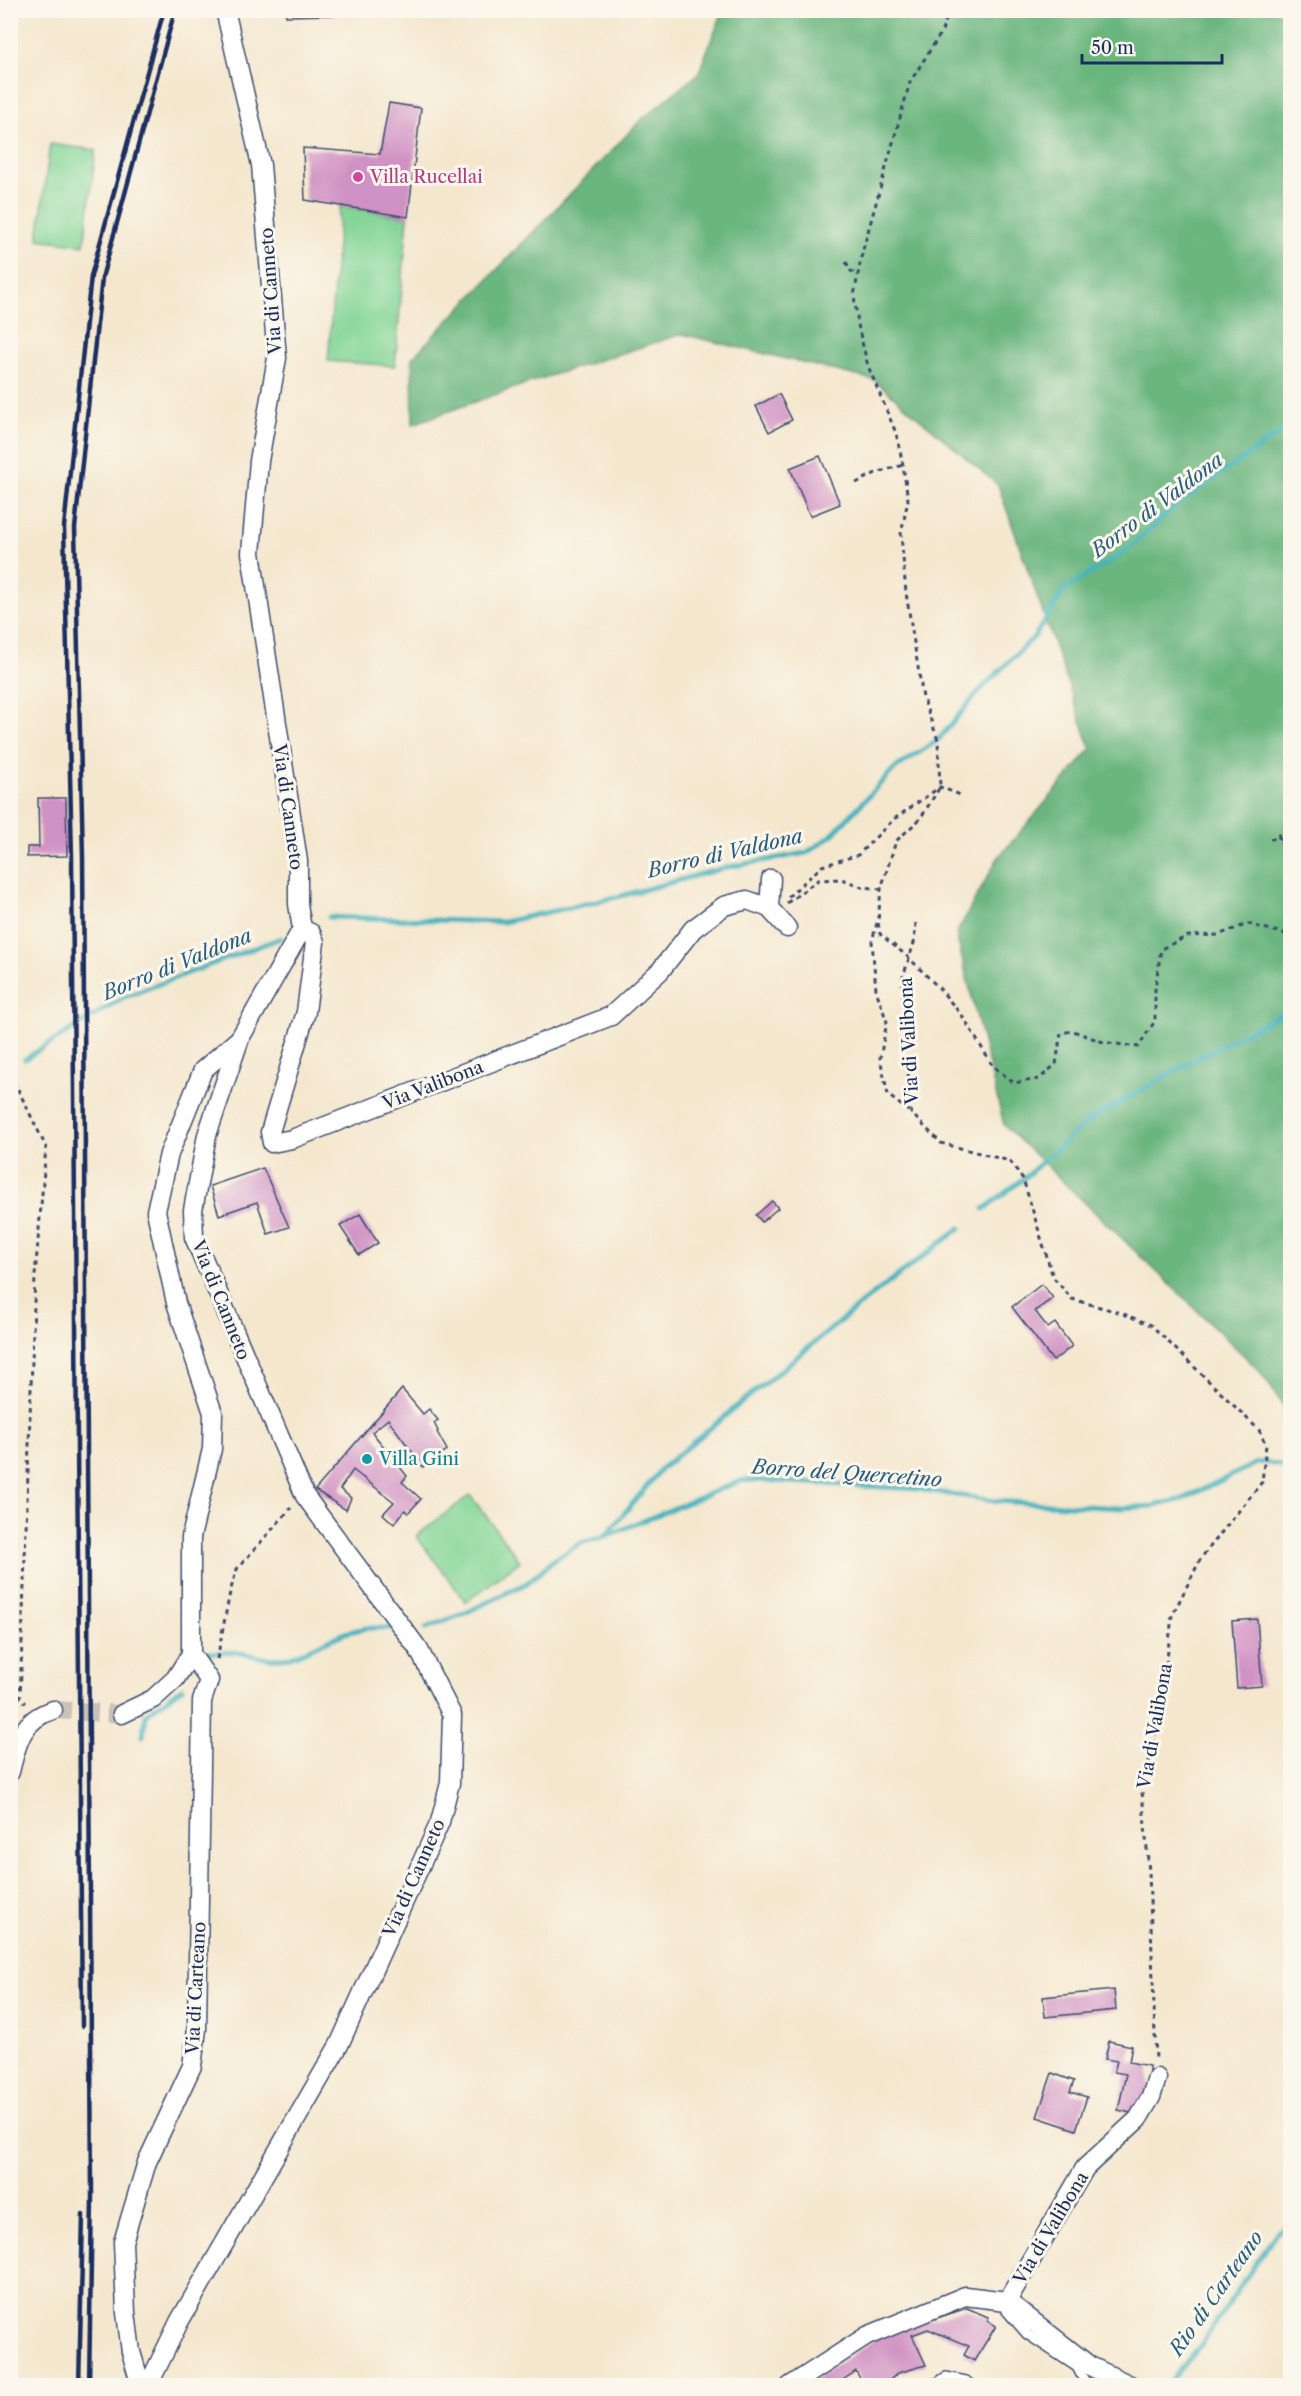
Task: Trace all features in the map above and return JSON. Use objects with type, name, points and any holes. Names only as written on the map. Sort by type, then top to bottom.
[{"type":"street","name":"Via di Canneto","points":[[148,2385],[179,2322],[339,2046],[440,1822],[450,1783],[452,1715],[419,1650],[305,1496],[194,1237],[193,1210],[207,1135],[240,1038],[302,929],[298,904],[298,861],[251,553],[259,461],[277,358],[264,199],[261,165],[226,14],[222,10]]},
{"type":"street","points":[[771,879],[770,911],[787,928]]},
{"type":"street","name":"Via Valibona","points":[[302,929],[310,933],[315,942],[306,1012],[270,1132],[272,1143],[292,1139],[611,1016],[660,971],[693,929],[724,906],[747,900],[770,911]]},
{"type":"street","points":[[122,1714],[153,1699],[175,1679],[191,1654],[191,1537],[212,1449],[213,1413],[176,1304],[156,1210],[169,1154],[203,1070],[240,1038]]},
{"type":"street","points":[[191,1654],[209,1680]]},
{"type":"street","name":"Via di Carteano","points":[[141,2385],[131,2352],[126,2313],[123,2242],[147,2162],[181,2093],[192,2066],[195,2048],[202,1701],[209,1680]]},
{"type":"street","points":[[10,1772],[19,1737],[38,1715],[53,1710]]},
{"type":"street","name":"Via di Valibona","points":[[1007,2301],[1085,2168],[1138,2119],[1151,2097],[1157,2078]]},
{"type":"street","points":[[790,2385],[867,2336],[965,2296],[1007,2301],[1090,2366],[1132,2385]]},
{"type":"lane","points":[[1007,2301],[1007,2311],[1027,2334],[1077,2367],[1087,2385]]},
{"type":"lane","points":[[933,2385],[946,2378],[966,2381],[972,2385]]},
{"type":"path","points":[[911,1113],[888,1095],[880,1058],[887,1022],[876,990],[872,941],[878,922],[881,889],[896,841],[920,819],[940,787],[938,740],[923,698],[906,593],[901,534],[908,500],[903,465],[896,433],[868,366],[854,296],[884,170],[910,82],[941,33],[950,10]]},
{"type":"path","points":[[846,262],[851,271],[858,275]]},
{"type":"path","points":[[856,483],[876,473],[903,465]]},
{"type":"path","points":[[940,787],[963,796]]},
{"type":"path","points":[[770,911],[822,866],[858,855],[894,819],[940,787]]},
{"type":"path","points":[[1278,831],[1290,866]]},
{"type":"path","points":[[1270,838],[1279,838],[1290,845]]},
{"type":"path","points":[[770,911],[818,880],[842,879],[862,887],[881,889]]},
{"type":"path","points":[[878,922],[880,934],[908,957],[940,989],[963,1017],[993,1066],[1014,1083],[1039,1079],[1056,1064],[1061,1033],[1073,1031],[1103,1042],[1138,1047],[1155,1021],[1155,989],[1161,949],[1188,936],[1218,935],[1248,924],[1290,935]]},
{"type":"path","name":"Via di Valibona","points":[[916,923],[914,944],[902,980],[911,1113],[941,1143],[1010,1161],[1023,1179],[1053,1278],[1072,1299],[1120,1312],[1151,1325],[1259,1430],[1266,1445],[1262,1482],[1201,1558],[1172,1616],[1161,1711],[1142,1791],[1149,1872],[1157,2078]]},
{"type":"path","points":[[10,1073],[46,1147],[35,1276],[20,1698]]},
{"type":"path","points":[[209,1680],[216,1664],[230,1592],[237,1569],[292,1507],[305,1496]]},
{"type":"green space","points":[[723,11],[1290,11],[1290,1415],[1259,1370],[1004,1125],[956,934],[998,858],[1091,749],[998,485],[874,380],[682,334],[534,381],[413,424],[412,358],[643,118],[698,74]]},
{"type":"green space","points":[[50,144],[96,150],[84,245],[38,239]]},
{"type":"green space","points":[[340,206],[408,217],[395,366],[328,361]]},
{"type":"green space","points":[[470,1495],[520,1561],[466,1602],[416,1536]]},
{"type":"building","points":[[286,10],[380,10],[380,14],[286,16]]},
{"type":"building","name":"Villa Rucellai","points":[[389,103],[421,108],[408,217],[305,200],[303,148],[380,154]]},
{"type":"building","points":[[779,394],[792,420],[769,432],[756,406]]},
{"type":"building","points":[[820,456],[840,504],[810,516],[790,468]]},
{"type":"building","points":[[38,798],[66,798],[67,856],[27,857],[27,847],[39,847]]},
{"type":"building","points":[[263,1168],[289,1227],[268,1234],[257,1202],[219,1215],[210,1186]]},
{"type":"building","points":[[772,1201],[778,1208],[762,1222],[756,1215]]},
{"type":"building","points":[[360,1214],[378,1243],[359,1255],[340,1226]]},
{"type":"building","points":[[1042,1284],[1053,1298],[1035,1311],[1048,1328],[1055,1323],[1072,1346],[1053,1361],[1012,1307]]},
{"type":"building","name":"Villa Gini","points":[[402,1389],[423,1414],[429,1409],[438,1420],[434,1423],[447,1450],[423,1467],[388,1419],[372,1432],[407,1476],[402,1482],[421,1499],[408,1513],[405,1510],[394,1524],[383,1514],[394,1502],[353,1470],[340,1489],[351,1498],[346,1510],[315,1490]]},
{"type":"building","points":[[1257,1619],[1262,1686],[1237,1688],[1232,1621]]},
{"type":"building","points":[[1114,1990],[1116,2010],[1045,2017],[1043,1997]]},
{"type":"building","points":[[1109,2041],[1132,2046],[1129,2062],[1149,2066],[1149,2094],[1135,2114],[1118,2110],[1126,2074],[1114,2072],[1117,2061],[1105,2059]]},
{"type":"building","points":[[1052,2073],[1074,2081],[1070,2092],[1087,2097],[1076,2130],[1037,2117]]},
{"type":"building","points":[[967,2308],[988,2317],[988,2321],[996,2326],[974,2361],[964,2355],[969,2346],[928,2329],[912,2335],[926,2365],[898,2373],[883,2386],[864,2386],[856,2371],[834,2386],[811,2386],[809,2383],[877,2338]]},
{"type":"waterway","name":"Borro di Valdona","points":[[329,917],[503,922],[617,897],[728,867],[806,853],[830,837],[894,769],[938,740],[981,689],[1034,637],[1065,589],[1126,551],[1180,502],[1290,426]]},
{"type":"waterway","name":"Borro di Valdona","points":[[25,1059],[122,998],[281,938]]},
{"type":"waterway","points":[[984,1209],[1023,1179],[1088,1121],[1290,1009]]},
{"type":"waterway","points":[[607,1534],[662,1468],[866,1300],[960,1228]]},
{"type":"waterway","name":"Borro del Quercetino","points":[[426,1628],[463,1614],[527,1583],[555,1559],[581,1543],[606,1536],[740,1481],[918,1489],[995,1501],[1122,1508],[1153,1506],[1183,1499],[1257,1463],[1264,1462],[1290,1467]]},
{"type":"waterway","name":"Borro del Quercetino","points":[[207,1653],[235,1652],[270,1659],[291,1657],[345,1633],[366,1628],[397,1628]]},
{"type":"waterway","name":"Borro del Quercetino","points":[[143,1736],[146,1714],[182,1688]]},
{"type":"waterway","name":"Rio di Carteano","points":[[1170,2382],[1198,2349],[1277,2232],[1290,2225]]},
{"type":"tunnel","points":[[53,1710],[122,1714]]},
{"type":"railway","points":[[82,2026],[72,857],[64,527],[91,276],[164,10]]},
{"type":"railway","points":[[89,2386],[92,2196],[83,857],[75,528],[102,278],[175,10]]},
{"type":"railway","points":[[79,2386],[83,2215]]},
{"type":"place","name":"Villa Rucellai","points":[[358,177]]},
{"type":"place","name":"Villa Gini","points":[[367,1459]]}]
